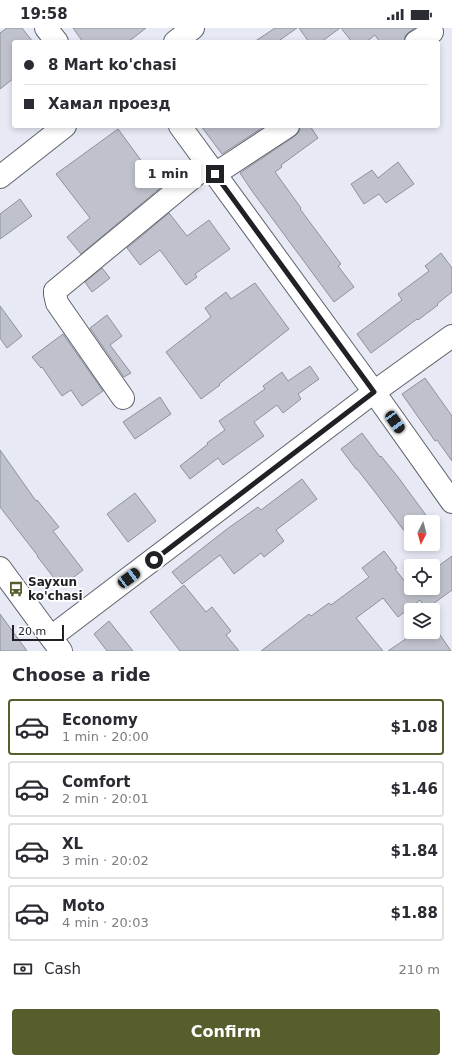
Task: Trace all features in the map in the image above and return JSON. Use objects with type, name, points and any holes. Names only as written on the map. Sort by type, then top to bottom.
[{"type":"street","points":[[46,28],[55,40]]},
{"type":"street","points":[[177,40],[193,28]]},
{"type":"street","points":[[0,177],[62,128]]},
{"type":"street","points":[[181,128],[374,392],[452,502]]},
{"type":"street","points":[[123,398],[57,303],[54,294],[55,290],[212,170],[285,128]]},
{"type":"street","points":[[0,568],[56,644],[374,392],[452,336]]},
{"type":"building","points":[[7,28],[22,28],[31,40],[12,40],[12,80],[0,89],[0,33]]},
{"type":"building","points":[[73,28],[146,28],[131,40],[82,40]]},
{"type":"building","points":[[275,28],[297,28],[280,40],[257,40]]},
{"type":"building","points":[[299,28],[340,28],[324,40],[308,40]]},
{"type":"building","points":[[341,28],[415,28],[405,36],[404,40],[379,40],[375,35],[369,40],[350,40]]},
{"type":"building","points":[[202,128],[262,128],[222,154]]},
{"type":"building","points":[[300,128],[311,128],[318,138],[281,165],[282,167],[275,172],[301,208],[300,209],[341,264],[338,266],[354,287],[334,302],[240,173],[299,132]]},
{"type":"building","points":[[118,129],[151,174],[167,161],[177,174],[81,254],[67,237],[90,218],[56,174]]},
{"type":"building","points":[[398,162],[414,184],[386,203],[379,194],[364,204],[351,184],[372,170],[378,178]]},
{"type":"building","points":[[20,199],[32,216],[0,239],[0,214]]},
{"type":"building","points":[[169,213],[187,236],[209,220],[230,249],[195,274],[197,277],[186,285],[160,250],[140,265],[127,248]]},
{"type":"building","points":[[441,253],[452,268],[452,292],[437,304],[438,305],[371,353],[357,334],[402,300],[398,294],[429,271],[425,266]]},
{"type":"building","points":[[102,268],[110,278],[92,292],[85,282]]},
{"type":"building","points":[[255,283],[289,329],[201,399],[166,352],[211,317],[205,308],[226,292],[231,299]]},
{"type":"building","points":[[0,306],[22,336],[7,348],[0,338]]},
{"type":"building","points":[[107,315],[122,336],[110,345],[131,373],[124,377],[90,328]]},
{"type":"building","points":[[63,334],[103,391],[82,406],[71,390],[62,396],[42,367],[41,368],[32,357]]},
{"type":"building","points":[[310,366],[319,379],[298,394],[301,399],[283,413],[277,405],[254,422],[264,436],[223,465],[218,458],[190,479],[180,466],[225,430],[219,421],[265,389],[263,386],[282,372],[288,381]]},
{"type":"building","points":[[425,378],[452,416],[452,461],[437,440],[435,441],[402,394]]},
{"type":"building","points":[[160,397],[171,414],[135,439],[123,422]]},
{"type":"building","points":[[362,433],[380,457],[381,456],[398,477],[426,515],[404,515],[404,531],[341,449]]},
{"type":"building","points":[[0,450],[36,501],[37,500],[59,527],[53,531],[83,570],[61,587],[0,507]]},
{"type":"building","points":[[302,479],[317,499],[276,530],[284,541],[264,557],[261,553],[234,574],[220,555],[182,584],[172,572],[227,529],[258,507],[261,510]]},
{"type":"building","points":[[135,493],[156,521],[128,542],[107,514]]},
{"type":"building","points":[[384,551],[404,580],[404,595],[440,595],[440,565],[452,556],[452,590],[434,603],[422,603],[420,600],[416,603],[404,603],[404,612],[398,617],[383,598],[356,618],[383,651],[261,651],[309,614],[311,616],[329,603],[331,605],[369,577],[362,568]]},
{"type":"building","points":[[184,585],[206,612],[212,607],[231,631],[226,635],[239,651],[180,651],[150,612]]},
{"type":"building","points":[[0,614],[27,651],[0,651]]},
{"type":"building","points":[[109,621],[133,651],[107,651],[94,634]]},
{"type":"building","points":[[440,635],[451,651],[388,651],[406,639],[440,639]]},
{"type":"place","name":"Sayxun ko'chasi","points":[[16,589]]},
{"type":"route","points":[[154,560],[374,392],[215,174]]}]
